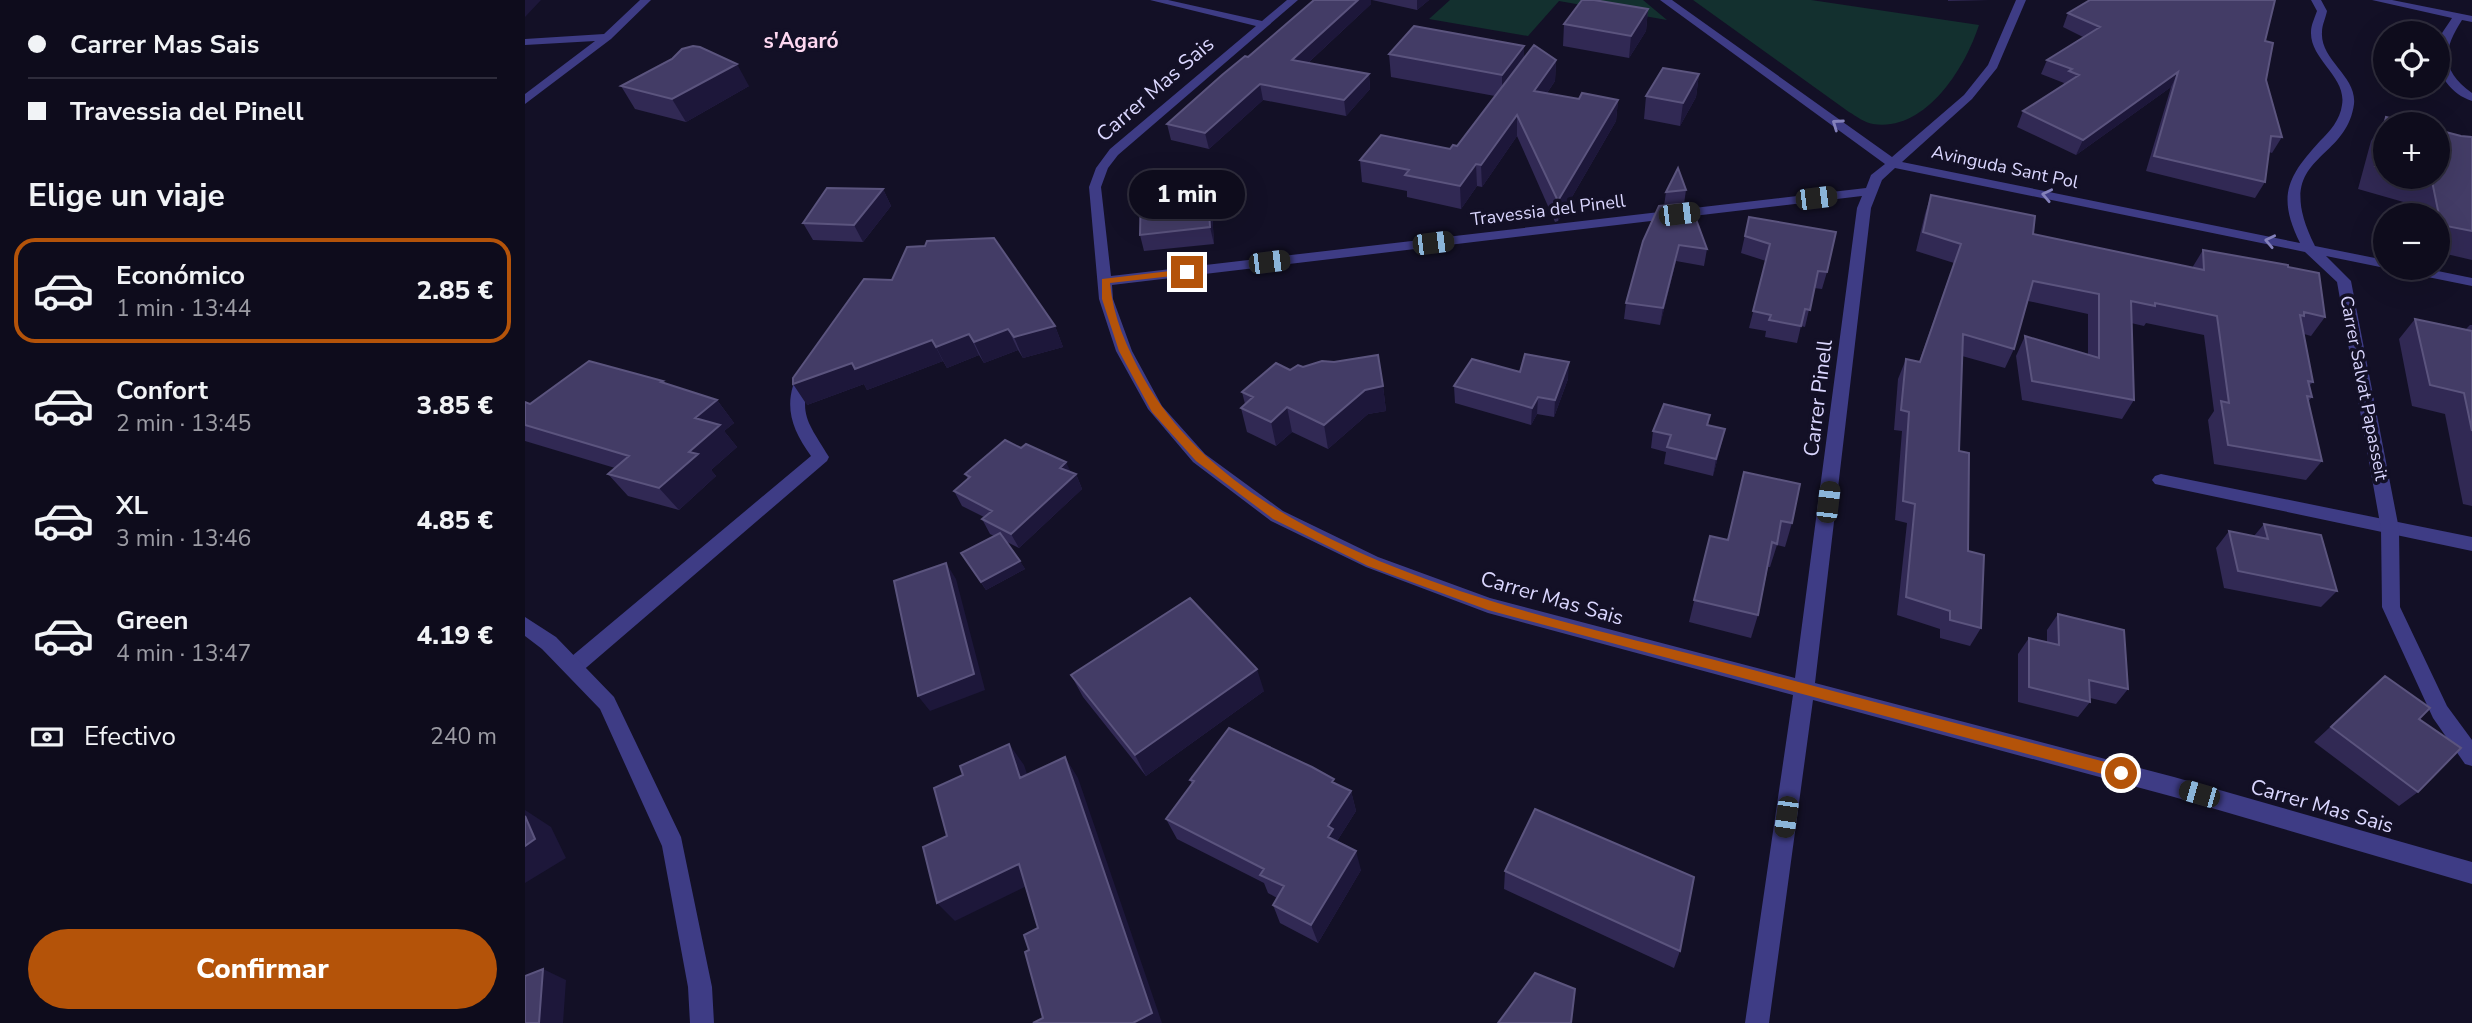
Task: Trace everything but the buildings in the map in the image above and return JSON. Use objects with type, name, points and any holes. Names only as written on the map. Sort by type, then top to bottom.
[{"type":"street","points":[[525,100],[607,37],[646,0]]},
{"type":"street","points":[[1155,0],[1264,24]]},
{"type":"street","name":"Carrer Mas Sais","points":[[1293,0],[1114,152],[1102,168],[1095,187],[1107,299],[1123,351],[1156,410],[1199,458],[1277,516],[1372,562],[1488,606],[2174,787],[2472,873]]},
{"type":"street","name":"Avinguda Sant Pol","points":[[1665,0],[1893,164],[2373,262]]},
{"type":"street","name":"Carrer Pinell","points":[[1757,1023],[1804,689],[1864,208],[1876,178],[1968,97],[1993,66],[2021,0]]},
{"type":"street","name":"Carrer Salvat Papasseit","points":[[2316,0],[2322,11],[2316,33],[2321,50],[2340,73],[2350,92],[2349,107],[2339,128],[2304,166],[2294,185],[2298,225],[2310,249],[2344,281],[2390,529],[2391,607],[2439,712],[2472,757]]},
{"type":"street","points":[[2377,0],[2472,19]]},
{"type":"street","points":[[2459,16],[2443,41],[2442,54],[2449,81],[2472,98]]},
{"type":"street","points":[[525,42],[607,37]]},
{"type":"street","name":"Travessia del Pinell","points":[[1105,281],[1871,191]]},
{"type":"street","points":[[2450,278],[2472,282]]},
{"type":"street","points":[[573,667],[821,457],[801,432],[795,393],[814,357]]},
{"type":"street","points":[[2161,480],[2472,544]]},
{"type":"street","points":[[525,625],[549,643],[607,703],[673,845],[700,987],[702,1023]]},
{"type":"green space","points":[[1450,0],[1643,0],[1667,20],[1559,1],[1528,36],[1429,19]]},
{"type":"green space","points":[[1693,0],[1811,0],[1979,25],[1964,60],[1941,94],[1910,118],[1892,124],[1873,124],[1849,112]]},
{"type":"district","name":"s'Agaró","points":[[801,41]]},
{"type":"route","points":[[1187,272],[1105,281],[1107,299],[1123,351],[1156,410],[1199,458],[1277,516],[1372,562],[1488,606],[2121,773]]}]
